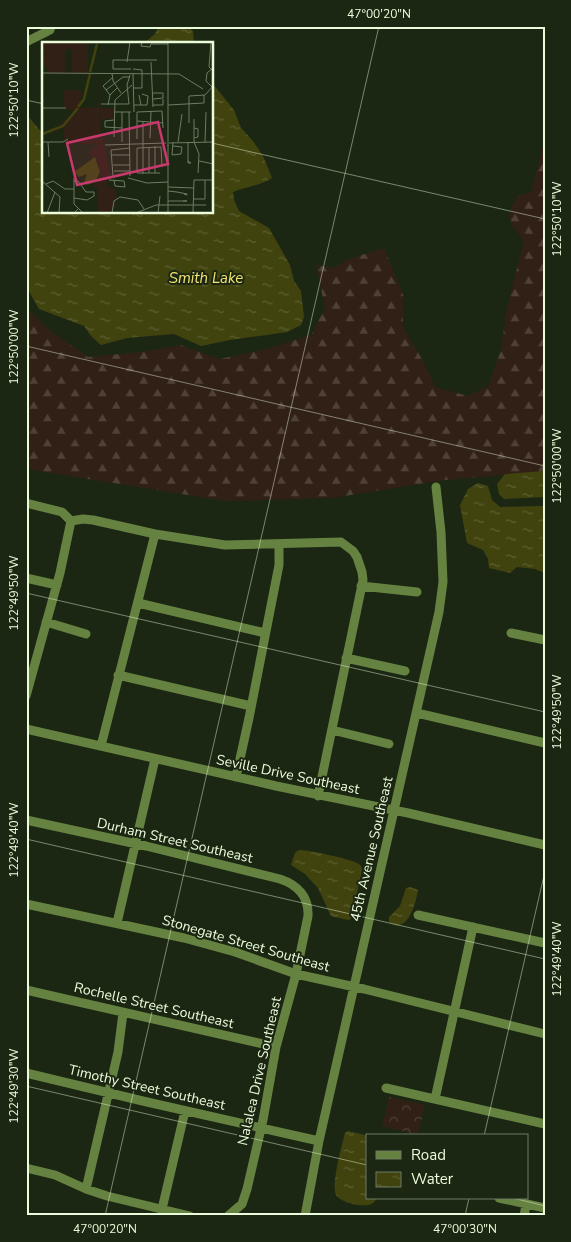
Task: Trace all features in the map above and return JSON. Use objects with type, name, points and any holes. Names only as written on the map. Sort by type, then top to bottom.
[{"type":"street","points":[[26,42],[50,30],[51,26]]},
{"type":"street","name":"45th Avenue Southeast","points":[[304,1216],[319,1141],[439,612],[443,582],[441,532],[436,487]]},
{"type":"street","points":[[26,504],[62,512],[71,520],[88,519],[155,534],[224,545],[336,542],[346,544],[357,556],[362,572],[361,586],[318,796]]},
{"type":"street","points":[[26,696],[56,585],[71,520]]},
{"type":"street","points":[[101,746],[155,534]]},
{"type":"street","points":[[236,777],[279,565],[278,545]]},
{"type":"street","points":[[26,578],[56,585]]},
{"type":"street","points":[[361,586],[417,592]]},
{"type":"street","points":[[138,603],[265,633]]},
{"type":"street","points":[[46,622],[86,634]]},
{"type":"street","points":[[511,633],[545,640]]},
{"type":"street","points":[[26,654],[36,656]]},
{"type":"street","points":[[346,658],[405,671]]},
{"type":"street","points":[[118,675],[251,706]]},
{"type":"street","points":[[417,713],[545,743]]},
{"type":"street","name":"Seville Drive Southeast","points":[[26,729],[318,796],[545,845]]},
{"type":"street","points":[[332,730],[389,744]]},
{"type":"street","points":[[117,923],[155,759]]},
{"type":"street","name":"Durham Street Southeast","points":[[26,820],[136,844],[288,881],[300,890],[307,902]]},
{"type":"street","name":"Nalalea Drive Southeast","points":[[231,1214],[242,1204],[245,1197],[261,1128],[276,1047],[296,974],[308,916],[307,902]]},
{"type":"street","name":"Stonegate Street Southeast","points":[[26,904],[184,938],[235,952],[296,974],[545,1034]]},
{"type":"street","points":[[418,914],[545,943]]},
{"type":"street","points":[[435,1099],[473,927]]},
{"type":"street","name":"Rochelle Street Southeast","points":[[26,990],[276,1047]]},
{"type":"street","points":[[86,1189],[118,1052],[123,1012]]},
{"type":"street","name":"Timothy Street Southeast","points":[[26,1072],[319,1141]]},
{"type":"street","points":[[386,1088],[545,1124]]},
{"type":"street","points":[[162,1209],[185,1110]]},
{"type":"street","points":[[26,1168],[55,1175],[107,1196],[190,1216]]},
{"type":"street","points":[[507,1200],[545,1208]]},
{"type":"street","points":[[524,1216],[526,1205]]},
{"type":"green space","points":[[545,139],[545,472],[444,480],[332,498],[225,501],[26,469],[26,307],[48,329],[88,357],[141,352],[181,345],[219,359],[263,350],[311,335],[325,308],[316,265],[333,268],[349,259],[384,248],[403,294],[403,327],[423,361],[435,387],[468,396],[488,386],[501,350],[507,308],[524,240],[514,229],[510,219],[511,208],[518,196],[531,192]]},
{"type":"green space","points":[[389,1097],[425,1105],[418,1134],[382,1126]]},
{"type":"water","points":[[159,26],[188,26],[193,31],[194,42],[145,42],[155,34]]},
{"type":"water","name":"Smith Lake","points":[[214,85],[234,110],[241,128],[263,156],[272,178],[263,183],[233,192],[234,200],[239,211],[269,228],[290,265],[294,281],[301,291],[304,317],[301,325],[287,332],[201,346],[174,334],[127,338],[101,345],[84,326],[39,309],[26,286],[26,114],[42,133],[42,214],[214,214]]},
{"type":"water","points":[[545,471],[545,497],[504,499],[499,494],[497,484],[505,474]]},
{"type":"water","points":[[478,483],[488,486],[492,500],[500,507],[545,506],[545,573],[535,569],[517,567],[510,573],[489,568],[488,559],[483,550],[467,543],[460,505],[468,489]]},
{"type":"water","points":[[299,850],[339,857],[361,866],[362,871],[351,919],[331,916],[318,888],[305,874],[291,865],[295,853]]},
{"type":"water","points":[[410,887],[418,890],[413,910],[406,921],[401,925],[395,925],[389,922],[389,917],[400,906],[406,888]]},
{"type":"water","points":[[348,1131],[366,1135],[366,1200],[375,1200],[369,1205],[350,1203],[336,1195],[335,1183],[345,1133]]}]
